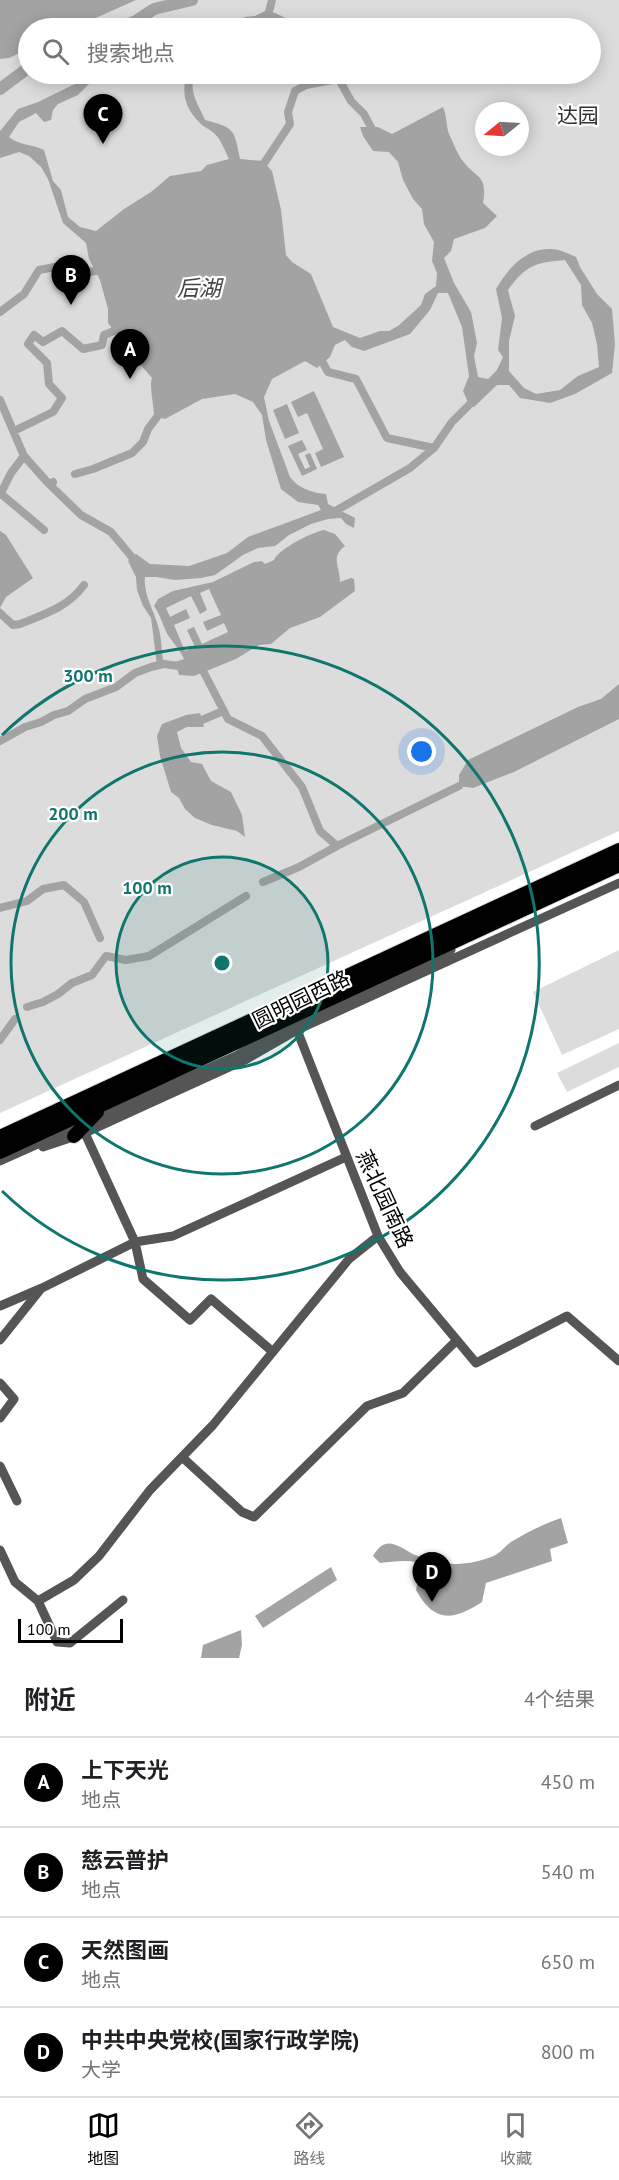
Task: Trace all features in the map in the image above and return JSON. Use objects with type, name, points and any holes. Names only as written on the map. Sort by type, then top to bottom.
[{"type":"highway","name":"圆明园西路","points":[[0,1137],[619,850]]},
{"type":"highway","name":"圆明园西路","points":[[0,1152],[619,865]]},
{"type":"highway","points":[[82,1128],[106,1103]]},
{"type":"street","name":"圆明园西路","points":[[0,1167],[238,1055],[286,1027],[619,872]]},
{"type":"street","name":"圆明园西路","points":[[0,1161],[245,1059],[297,1030],[619,883]]},
{"type":"street","name":"燕北园南路","points":[[297,1030],[378,1236],[400,1272],[476,1363],[567,1316],[619,1361]]},
{"type":"street","points":[[535,1126],[619,1085]]},
{"type":"street","points":[[82,1128],[135,1242],[143,1280],[190,1320],[211,1299],[273,1352]]},
{"type":"street","points":[[0,1306],[135,1242],[173,1236],[346,1157]]},
{"type":"street","points":[[38,1600],[74,1580],[99,1556],[150,1490],[213,1425],[349,1259],[378,1236]]},
{"type":"street","points":[[0,1340],[42,1288]]},
{"type":"street","points":[[182,1457],[242,1512],[254,1517],[367,1406],[403,1393],[457,1340]]},
{"type":"street","points":[[0,1383],[14,1399],[0,1418]]},
{"type":"street","points":[[0,1466],[17,1501]]},
{"type":"street","points":[[0,1550],[15,1582],[38,1600],[57,1642],[70,1643],[123,1600]]},
{"type":"green space","name":"达园","points":[[0,0],[619,0],[619,831],[0,1113]]},
{"type":"green space","points":[[619,950],[619,1029],[562,1055],[533,992]]},
{"type":"green space","points":[[619,1043],[619,1067],[567,1092],[557,1073]]},
{"type":"water","points":[[0,0],[136,0],[96,18],[18,18],[18,54],[0,59]]},
{"type":"water","points":[[265,11],[286,18],[244,18]]},
{"type":"water","name":"后湖","points":[[75,84],[89,84],[78,95],[58,104],[53,110],[51,120],[44,122],[36,113],[19,122],[9,137],[16,142],[44,150],[53,181],[61,190],[68,217],[80,227],[96,231],[170,176],[201,171],[207,165],[229,159],[217,136],[194,117],[187,105],[185,84],[193,84],[193,92],[205,120],[222,125],[231,131],[240,159],[263,161],[272,171],[281,210],[286,255],[292,262],[311,274],[333,327],[360,338],[380,331],[389,331],[398,326],[421,305],[425,294],[436,286],[437,273],[432,261],[434,242],[424,224],[422,209],[413,199],[403,180],[398,162],[389,152],[373,151],[360,127],[378,127],[392,134],[443,107],[449,134],[457,151],[467,166],[480,178],[484,187],[483,203],[497,216],[485,228],[454,239],[451,251],[444,258],[454,283],[471,312],[477,343],[474,356],[478,377],[488,379],[497,370],[503,357],[498,350],[502,318],[496,289],[506,274],[525,256],[532,252],[550,249],[560,250],[576,257],[597,294],[612,309],[615,344],[612,373],[575,394],[550,403],[520,398],[509,385],[497,385],[474,407],[469,405],[463,391],[469,376],[462,327],[448,293],[438,293],[430,310],[410,334],[364,351],[352,347],[345,340],[335,345],[330,357],[317,368],[305,361],[272,379],[264,397],[269,421],[290,477],[306,489],[326,494],[328,504],[355,518],[354,528],[341,518],[328,519],[311,524],[289,535],[275,546],[258,548],[243,555],[215,575],[175,580],[145,577],[147,596],[161,640],[164,664],[157,665],[151,618],[143,606],[137,590],[136,577],[128,561],[136,554],[150,564],[189,566],[227,553],[248,537],[321,510],[318,505],[298,502],[281,489],[266,440],[262,415],[253,402],[235,394],[202,399],[165,419],[154,416],[152,378],[108,323],[108,309],[100,280],[89,259],[86,243],[63,223],[48,179],[41,167],[29,156],[19,152],[0,158],[0,131],[18,109]],"holes":[[[565,260],[581,285],[582,305],[592,323],[599,367],[578,376],[560,390],[536,394],[524,388],[509,371],[509,341],[515,316],[508,290],[526,270],[546,262]]]},
{"type":"water","points":[[314,391],[344,457],[321,467],[315,453],[323,449],[307,413],[298,417],[291,402]]},
{"type":"water","points":[[287,404],[299,433],[285,439],[273,410]]},
{"type":"water","points":[[302,440],[307,450],[298,454],[305,469],[310,467],[305,455],[310,453],[317,469],[302,476],[288,446]]},
{"type":"water","points":[[324,530],[335,534],[345,546],[340,550],[337,558],[340,582],[354,579],[355,591],[320,617],[290,628],[271,644],[259,645],[236,659],[194,676],[179,675],[175,662],[184,659],[154,606],[158,599],[173,591],[213,582],[254,562],[262,561],[265,564],[274,560],[281,551]],"holes":[[[209,589],[221,615],[203,622],[207,631],[224,623],[228,632],[202,644],[194,627],[187,630],[195,647],[185,651],[174,625],[190,618],[186,609],[170,617],[166,608],[191,596],[200,614],[207,610],[200,593]]]},
{"type":"water","points":[[0,531],[6,535],[33,578],[6,597],[0,608]]},
{"type":"water","points":[[619,684],[619,719],[514,772],[473,788],[459,786],[459,775],[468,760],[578,707],[601,699]]},
{"type":"water","points":[[200,713],[204,727],[187,727],[177,732],[181,748],[191,762],[202,764],[211,781],[231,792],[242,815],[245,837],[237,831],[195,818],[185,809],[179,798],[171,792],[160,756],[157,736],[162,724],[186,715]]},
{"type":"water","points":[[561,1518],[568,1543],[550,1549],[552,1561],[486,1583],[482,1602],[462,1613],[453,1615],[445,1616],[437,1613],[423,1601],[416,1590],[419,1575],[429,1565],[411,1561],[380,1563],[373,1556],[378,1549],[388,1543],[415,1555],[441,1562],[456,1564],[477,1561],[499,1553],[523,1535]]},
{"type":"water","points":[[331,1567],[337,1580],[263,1628],[255,1616]]},
{"type":"water","points":[[241,1630],[242,1645],[239,1658],[201,1658],[203,1645]]},
{"type":"waterway","points":[[140,18],[154,9],[192,0]]},
{"type":"waterway","points":[[269,12],[272,0]]},
{"type":"waterway","points":[[0,89],[18,76]]},
{"type":"waterway","points":[[259,171],[290,124],[288,112],[295,91],[311,84]]},
{"type":"waterway","points":[[342,84],[351,101],[364,114],[375,135]]},
{"type":"waterway","points":[[0,312],[24,294],[39,270],[60,266],[69,274],[106,270]]},
{"type":"waterway","points":[[14,431],[53,412],[62,398],[49,384],[47,363],[28,344],[34,335],[43,342],[62,331],[83,349],[102,345],[104,335],[121,328]]},
{"type":"waterway","points":[[318,354],[328,372],[356,379],[387,438],[434,448]]},
{"type":"waterway","points":[[332,513],[410,468],[434,448],[452,422],[475,399]]},
{"type":"waterway","points":[[0,400],[24,456],[11,473],[1,493]]},
{"type":"waterway","points":[[75,474],[132,453],[143,442],[148,429],[163,409]]},
{"type":"waterway","points":[[24,456],[49,484],[53,482]]},
{"type":"waterway","points":[[49,484],[81,515],[111,532],[136,562]]},
{"type":"waterway","points":[[0,493],[44,530]]},
{"type":"waterway","points":[[2,615],[13,625],[20,624],[63,604],[78,593],[84,585]]},
{"type":"waterway","points":[[0,741],[25,727],[68,711],[85,699],[116,687],[135,673],[164,664],[186,667]]},
{"type":"waterway","points":[[198,665],[228,719],[262,736],[302,787],[320,831],[337,846],[299,867],[263,882]]},
{"type":"waterway","points":[[202,720],[223,711]]},
{"type":"waterway","points":[[337,846],[459,786]]},
{"type":"waterway","points":[[0,908],[27,901],[43,889],[64,885],[84,902],[100,938]]},
{"type":"waterway","points":[[27,1007],[43,1002],[72,983],[92,975],[106,956],[126,960],[149,956],[246,896]]},
{"type":"waterway","points":[[0,1040],[15,1019]]},
{"type":"place","name":"天然图画","points":[[103,144]]},
{"type":"place","name":"慈云普护","points":[[71,305]]},
{"type":"place","name":"上下天光","points":[[130,379]]},
{"type":"place","name":"中共中央党校(国家行政学院)","points":[[432,1602]]}]
